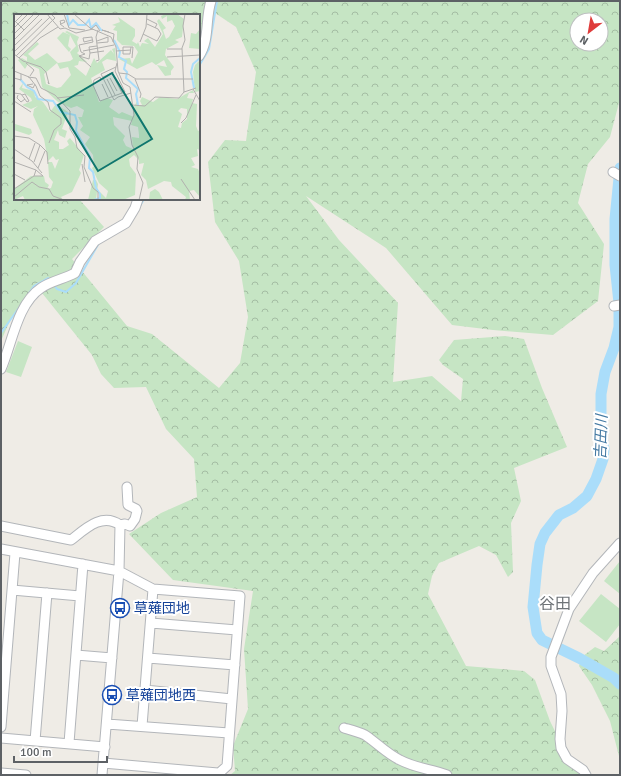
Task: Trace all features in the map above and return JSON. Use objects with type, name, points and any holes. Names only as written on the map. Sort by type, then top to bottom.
[{"type":"street","points":[[200,54],[206,40],[207,16],[211,1]]},
{"type":"street","points":[[1,370],[15,328],[33,294],[42,287],[75,273],[80,262],[95,241],[126,223],[135,208],[138,200]]},
{"type":"street","points":[[1,526],[71,540],[93,524],[102,520],[114,520],[120,525],[125,524],[130,526],[137,512],[136,509],[128,505],[127,487]]},
{"type":"street","points":[[102,775],[119,571],[120,525]]},
{"type":"street","points":[[586,775],[567,758],[561,748],[561,694],[551,661],[567,613],[572,603],[600,564],[620,543]]},
{"type":"street","points":[[1,549],[119,571],[153,589],[240,596],[227,766],[217,774],[126,770],[103,763]]},
{"type":"street","points":[[1,727],[4,660],[15,552]]},
{"type":"street","points":[[68,743],[82,564]]},
{"type":"street","points":[[142,726],[153,589]]},
{"type":"street","points":[[12,590],[80,596]]},
{"type":"street","points":[[35,741],[47,593]]},
{"type":"street","points":[[151,623],[237,630]]},
{"type":"street","points":[[76,656],[112,658]]},
{"type":"street","points":[[148,658],[235,665]]},
{"type":"street","points":[[145,690],[232,699]]},
{"type":"street","points":[[107,724],[229,733]]},
{"type":"street","points":[[344,728],[364,735],[378,747],[399,760],[415,767],[447,775]]},
{"type":"street","points":[[1,738],[105,746]]},
{"type":"street","points":[[1,773],[26,775]]},
{"type":"green space","points":[[1,1],[620,1],[620,99],[610,137],[588,164],[578,203],[604,244],[598,301],[553,335],[452,325],[386,248],[306,196],[339,240],[398,303],[393,382],[432,376],[461,401],[463,379],[443,365],[439,360],[454,340],[505,336],[524,339],[542,388],[567,447],[514,468],[521,501],[511,523],[513,572],[508,577],[496,555],[479,546],[439,563],[432,576],[428,594],[466,666],[524,671],[535,680],[550,721],[574,770],[583,775],[230,775],[235,771],[233,746],[248,709],[244,649],[253,591],[173,580],[129,534],[161,513],[197,497],[194,459],[166,429],[146,387],[114,388],[101,374],[92,355],[42,293],[37,283],[17,315],[12,316],[1,341]]},
{"type":"green space","points":[[18,341],[32,347],[21,377],[6,372]]},
{"type":"green space","points":[[620,561],[620,594],[604,581]]},
{"type":"green space","points":[[601,594],[620,609],[620,624],[606,642],[579,621]]},
{"type":"green space","points":[[620,636],[620,760],[610,721],[592,685],[579,666],[583,656],[595,647],[604,651]]},
{"type":"waterway","points":[[200,64],[209,49],[217,1]]},
{"type":"waterway","name":"吉田川","points":[[620,168],[615,219],[615,265],[619,303],[619,327],[614,348],[605,372],[601,394],[601,430],[604,449],[603,459],[596,479],[587,496],[573,508],[559,515],[545,533],[540,544],[533,607],[537,633],[542,640],[579,658],[614,678],[620,684]]},
{"type":"waterway","points":[[140,206],[143,200]]},
{"type":"waterway","points":[[54,285],[57,289],[66,292],[76,283],[99,243]]},
{"type":"waterway","points":[[29,293],[34,286],[48,278],[50,280]]},
{"type":"waterway","points":[[1,333],[23,302]]},
{"type":"place","name":"草薙団地","points":[[120,608]]},
{"type":"place","name":"草薙団地西","points":[[112,695]]},
{"type":"district","name":"谷田","points":[[555,604]]}]
